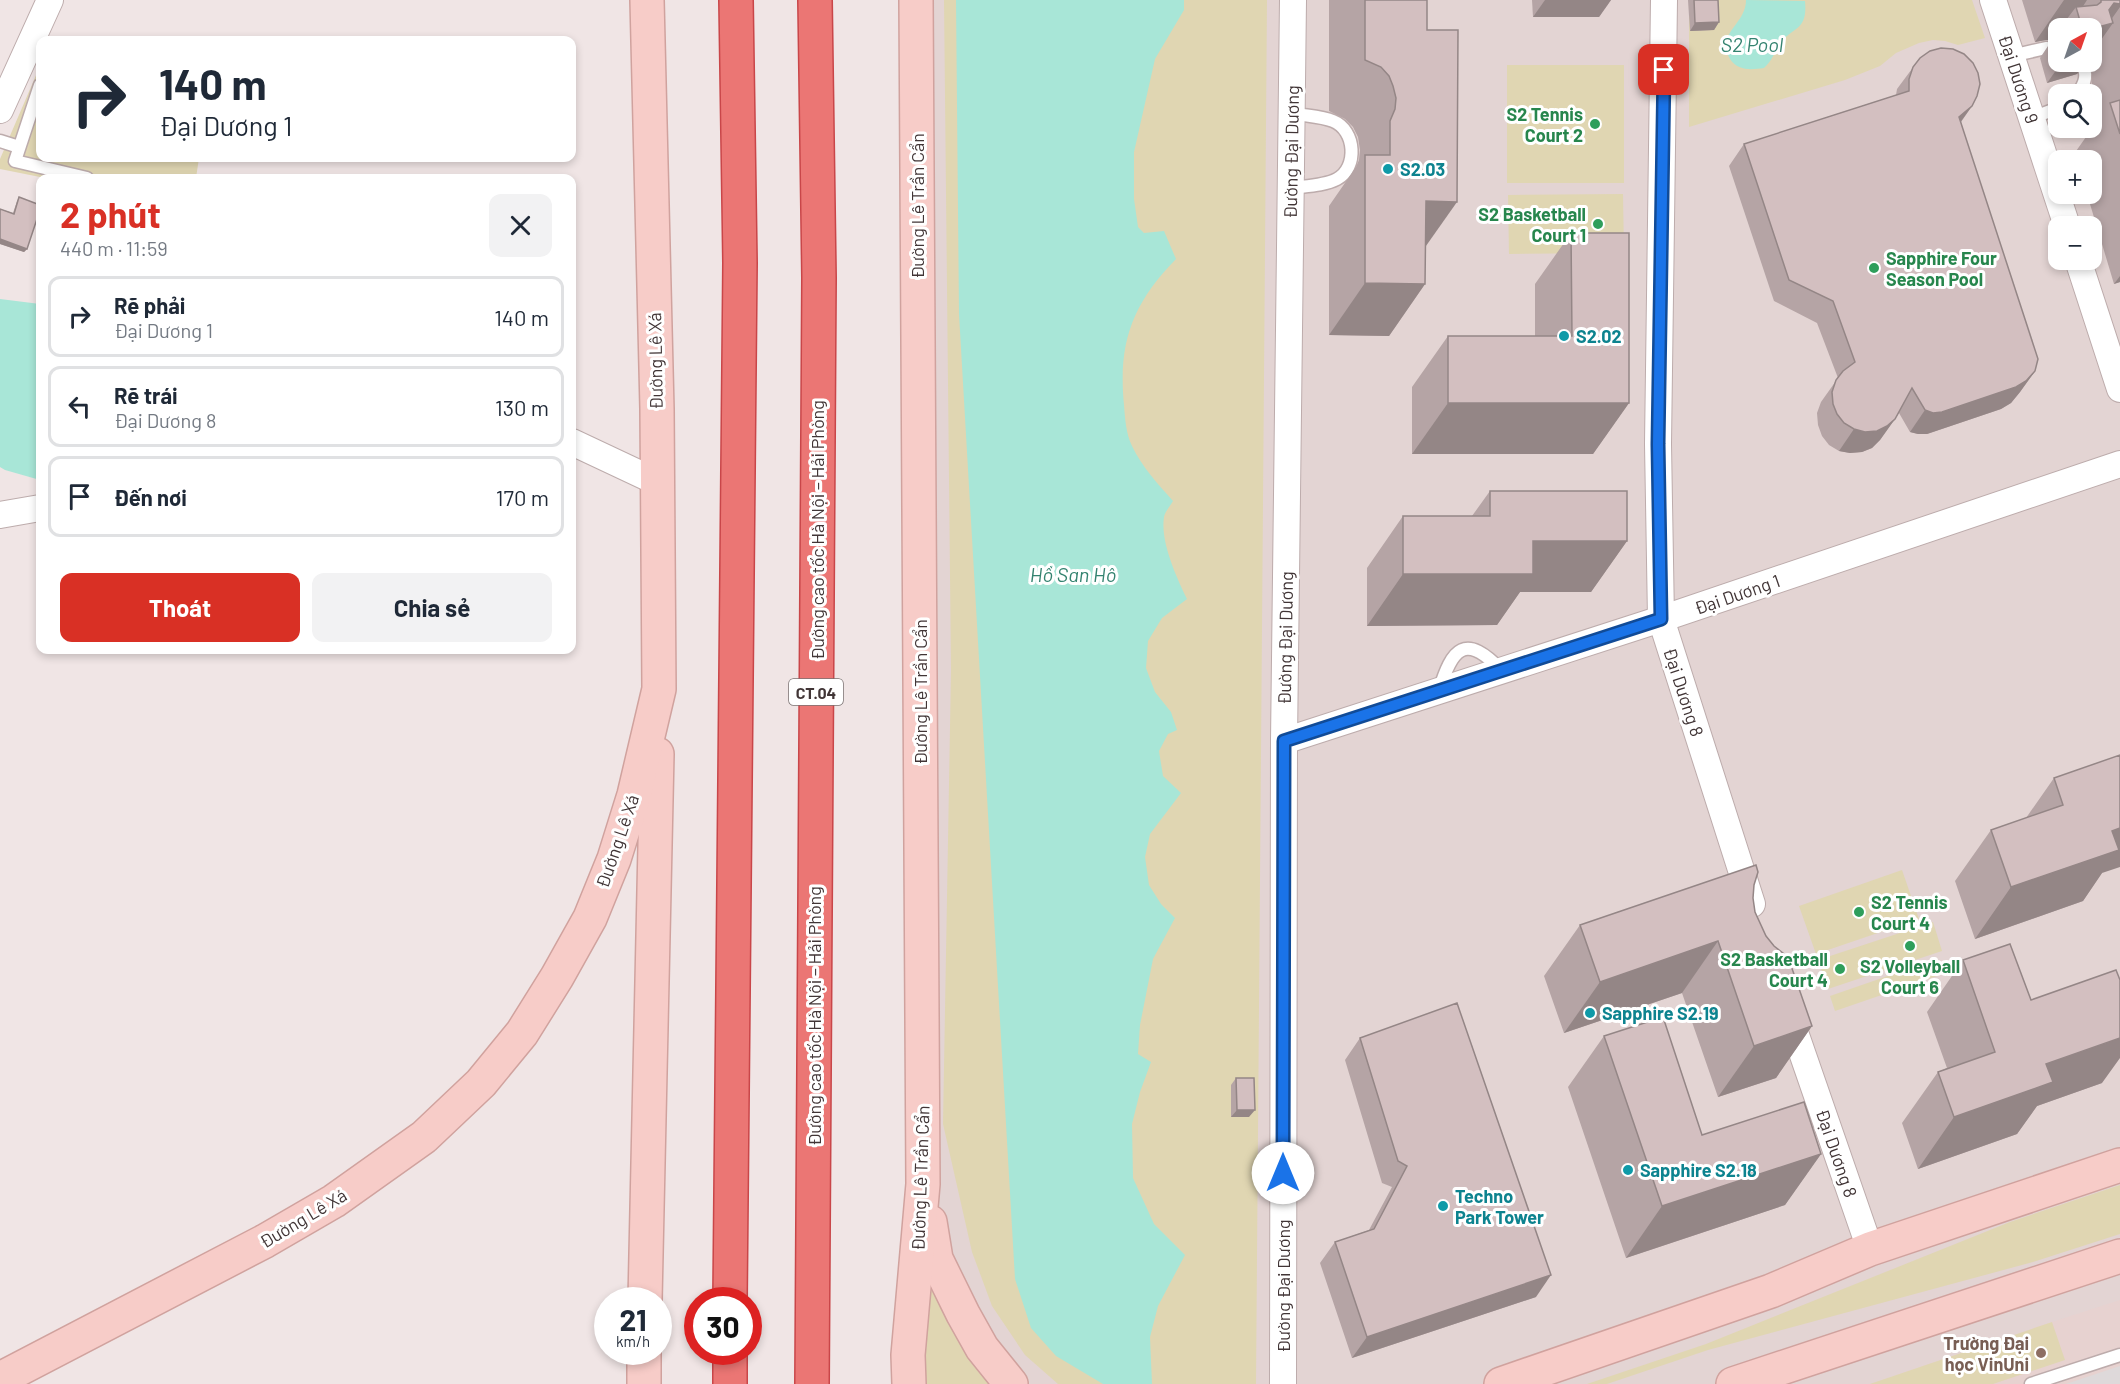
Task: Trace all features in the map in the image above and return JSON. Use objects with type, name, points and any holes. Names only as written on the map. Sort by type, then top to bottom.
[{"type":"highway","points":[[730,1287],[740,275],[736,0]]},
{"type":"highway","name":"Đường cao tốc Hà Nội – Hải Phòng","points":[[812,1384],[819,278],[815,0]]},
{"type":"highway","points":[[730,1365],[730,1384]]},
{"type":"main road","name":"Đường Lê Xá","points":[[0,1379],[265,1241],[334,1201],[424,1137],[481,1083],[522,1033],[590,918],[615,859],[634,795],[659,689],[647,0]]},
{"type":"main road","name":"Đường Lê Trần Cẩn","points":[[909,1384],[909,1355],[923,1184],[916,0]]},
{"type":"main road","points":[[645,1287],[659,689]]},
{"type":"main road","points":[[1501,1384],[1771,1291],[1870,1249],[2120,1165]]},
{"type":"main road","points":[[923,1184],[936,1259],[982,1348],[1011,1384]]},
{"type":"main road","points":[[1732,1384],[2120,1256]]},
{"type":"main road","points":[[644,1365],[644,1384]]},
{"type":"street","points":[[0,110],[50,0]]},
{"type":"street","name":"Đường Đại Dương","points":[[1283,1384],[1284,741],[1293,0]]},
{"type":"street","name":"Đại Dương 8","points":[[1664,0],[1658,444],[1661,619],[1752,915]]},
{"type":"street","name":"Đại Dương 9","points":[[1993,0],[2064,216]]},
{"type":"street","points":[[2081,270],[2120,389]]},
{"type":"street","points":[[576,444],[657,482]]},
{"type":"street","name":"Đại Dương 1","points":[[1284,741],[1661,619],[2120,464]]},
{"type":"street","points":[[0,515],[36,509]]},
{"type":"street","name":"Đại Dương 8","points":[[1781,1003],[1870,1249]]},
{"type":"lane","points":[[2011,56],[2048,48]]},
{"type":"lane","points":[[36,97],[15,161],[70,174]]},
{"type":"lane","points":[[2032,117],[2048,111]]},
{"type":"lane","points":[[1291,113],[1335,121],[1344,129],[1351,142],[1352,160],[1340,178],[1332,182],[1291,188]]},
{"type":"lane","points":[[0,141],[20,147]]},
{"type":"lane","points":[[2031,1384],[2120,1355]]},
{"type":"shaded area","points":[[930,0],[2120,0],[2120,1384],[924,1384]]},
{"type":"shaded area","points":[[944,0],[1267,0],[1256,1384],[1058,1384],[1025,1355],[992,1306],[972,1252],[943,1124],[951,671]]},
{"type":"shaded area","points":[[1689,0],[1972,0],[1985,38],[1958,45],[1933,40],[1919,43],[1896,53],[1880,66],[1845,80],[1689,127]]},
{"type":"shaded area","points":[[1507,65],[1624,65],[1624,183],[1507,183]]},
{"type":"shaded area","points":[[36,75],[36,162],[198,162],[197,174],[36,174],[36,176],[0,169],[0,159]]},
{"type":"shaded area","points":[[1623,194],[1624,253],[1509,254],[1508,195]]},
{"type":"shaded area","name":"S2 Tennis Court 4","points":[[1902,870],[1919,919],[1816,954],[1799,906]]},
{"type":"shaded area","points":[[1933,922],[1942,951],[1828,989],[1818,960]]},
{"type":"shaded area","points":[[1934,960],[1940,975],[1835,1011],[1830,996]]},
{"type":"shaded area","points":[[2120,1185],[2120,1234],[2033,1262],[1708,1350],[1607,1384],[1587,1384],[1706,1344],[2010,1222]]},
{"type":"shaded area","points":[[934,1282],[991,1384],[923,1384],[926,1286]]},
{"type":"shaded area","name":"Trường Đại học VinUni","points":[[2120,1300],[2120,1384],[1870,1384],[2052,1322]]},
{"type":"shaded area","points":[[2052,1322],[2065,1360],[1993,1384],[1870,1384]]},
{"type":"shaded area","points":[[2120,1366],[2120,1384],[2066,1384]]},
{"type":"water","name":"Hồ San Hô","points":[[956,0],[1184,0],[1184,10],[1155,59],[1134,152],[1134,199],[1138,227],[1144,233],[1164,231],[1176,259],[1148,292],[1139,309],[1131,326],[1123,362],[1127,431],[1136,454],[1145,468],[1173,501],[1164,517],[1164,537],[1170,560],[1187,599],[1162,618],[1148,641],[1146,668],[1155,692],[1171,712],[1177,730],[1168,734],[1159,751],[1163,776],[1181,793],[1150,834],[1145,857],[1149,885],[1161,904],[1175,918],[1153,959],[1140,1025],[1138,1054],[1151,1062],[1132,1124],[1133,1178],[1154,1224],[1185,1255],[1158,1306],[1150,1337],[1152,1384],[1103,1384],[1056,1356],[1031,1328],[1015,1279],[959,314]]},
{"type":"water","name":"S2 Pool","points":[[1746,0],[1805,1],[1802,23],[1785,38],[1764,68],[1741,68],[1733,63],[1726,50],[1728,35],[1745,9]]},
{"type":"water","points":[[0,299],[36,304],[36,479],[0,467]]},
{"type":"building","points":[[1365,0],[1427,0],[1427,30],[1458,30],[1457,202],[1426,201],[1425,284],[1365,283],[1365,155],[1390,155],[1390,121],[1395,109],[1396,98],[1389,76],[1381,67],[1365,60]]},
{"type":"building","points":[[1694,0],[1718,0],[1719,22],[1695,23]]},
{"type":"building","points":[[2101,0],[2120,0],[2120,4],[2114,3],[2109,10],[2113,23],[2102,26],[2102,18],[2079,18],[2076,7],[2097,5]]},
{"type":"building","points":[[1941,48],[1953,49],[1964,54],[1973,63],[1978,73],[1980,84],[1977,96],[1972,106],[1959,117],[2038,359],[2035,371],[2026,381],[2016,387],[1942,412],[1933,413],[1925,410],[1912,388],[1895,419],[1877,431],[1865,432],[1844,423],[1833,404],[1832,392],[1836,380],[1855,362],[1833,301],[1789,280],[1744,144],[1909,91],[1909,79],[1913,67],[1930,51]]},
{"type":"building","points":[[2120,100],[2120,134],[2110,103]]},
{"type":"building","points":[[19,197],[36,203],[36,222],[27,249],[0,239],[0,209],[14,214]]},
{"type":"building","points":[[1571,233],[1629,233],[1629,403],[1448,403],[1448,336],[1572,336]]},
{"type":"building","points":[[1490,491],[1627,491],[1627,541],[1533,541],[1533,574],[1403,574],[1403,516],[1490,516]]},
{"type":"building","points":[[2120,755],[2120,828],[2112,831],[2119,850],[2011,887],[1991,830],[2063,805],[2054,778]]},
{"type":"building","points":[[1756,865],[1758,872],[1753,898],[1755,912],[1766,936],[1788,957],[1812,1026],[1754,1046],[1718,941],[1600,982],[1580,925]]},
{"type":"building","points":[[2010,944],[2031,1000],[2116,970],[2120,980],[2120,1038],[2046,1064],[2053,1082],[1954,1117],[1938,1072],[1995,1052],[1963,960]]},
{"type":"building","name":"Techno Park Tower","points":[[1457,1003],[1551,1275],[1367,1337],[1335,1242],[1374,1229],[1407,1166],[1398,1161],[1360,1038]]},
{"type":"building","points":[[1663,1017],[1702,1135],[1804,1102],[1821,1154],[1662,1206],[1604,1036]]},
{"type":"building","points":[[1236,1078],[1254,1078],[1255,1110],[1237,1110]]},
{"type":"place","name":"S2 Tennis Court 2","points":[[1595,124]]},
{"type":"place","name":"S2.03","points":[[1388,169]]},
{"type":"place","name":"S2 Basketball Court 1","points":[[1598,224]]},
{"type":"place","name":"Sapphire Four Season Pool","points":[[1874,268]]},
{"type":"place","name":"S2.02","points":[[1564,336]]},
{"type":"place","name":"S2 Tennis Court 4","points":[[1859,912]]},
{"type":"place","name":"S2 Volleyball Court 6","points":[[1910,946]]},
{"type":"place","name":"S2 Basketball Court 4","points":[[1840,969]]},
{"type":"place","name":"Sapphire S2.19","points":[[1590,1013]]},
{"type":"place","name":"Sapphire S2.18","points":[[1628,1170]]},
{"type":"place","name":"Techno Park Tower","points":[[1443,1206]]},
{"type":"place","name":"Trường Đại học VinUni","points":[[2041,1353]]},
{"type":"route","points":[[1283,1173],[1284,741],[1661,619],[1658,444],[1664,70]]}]
